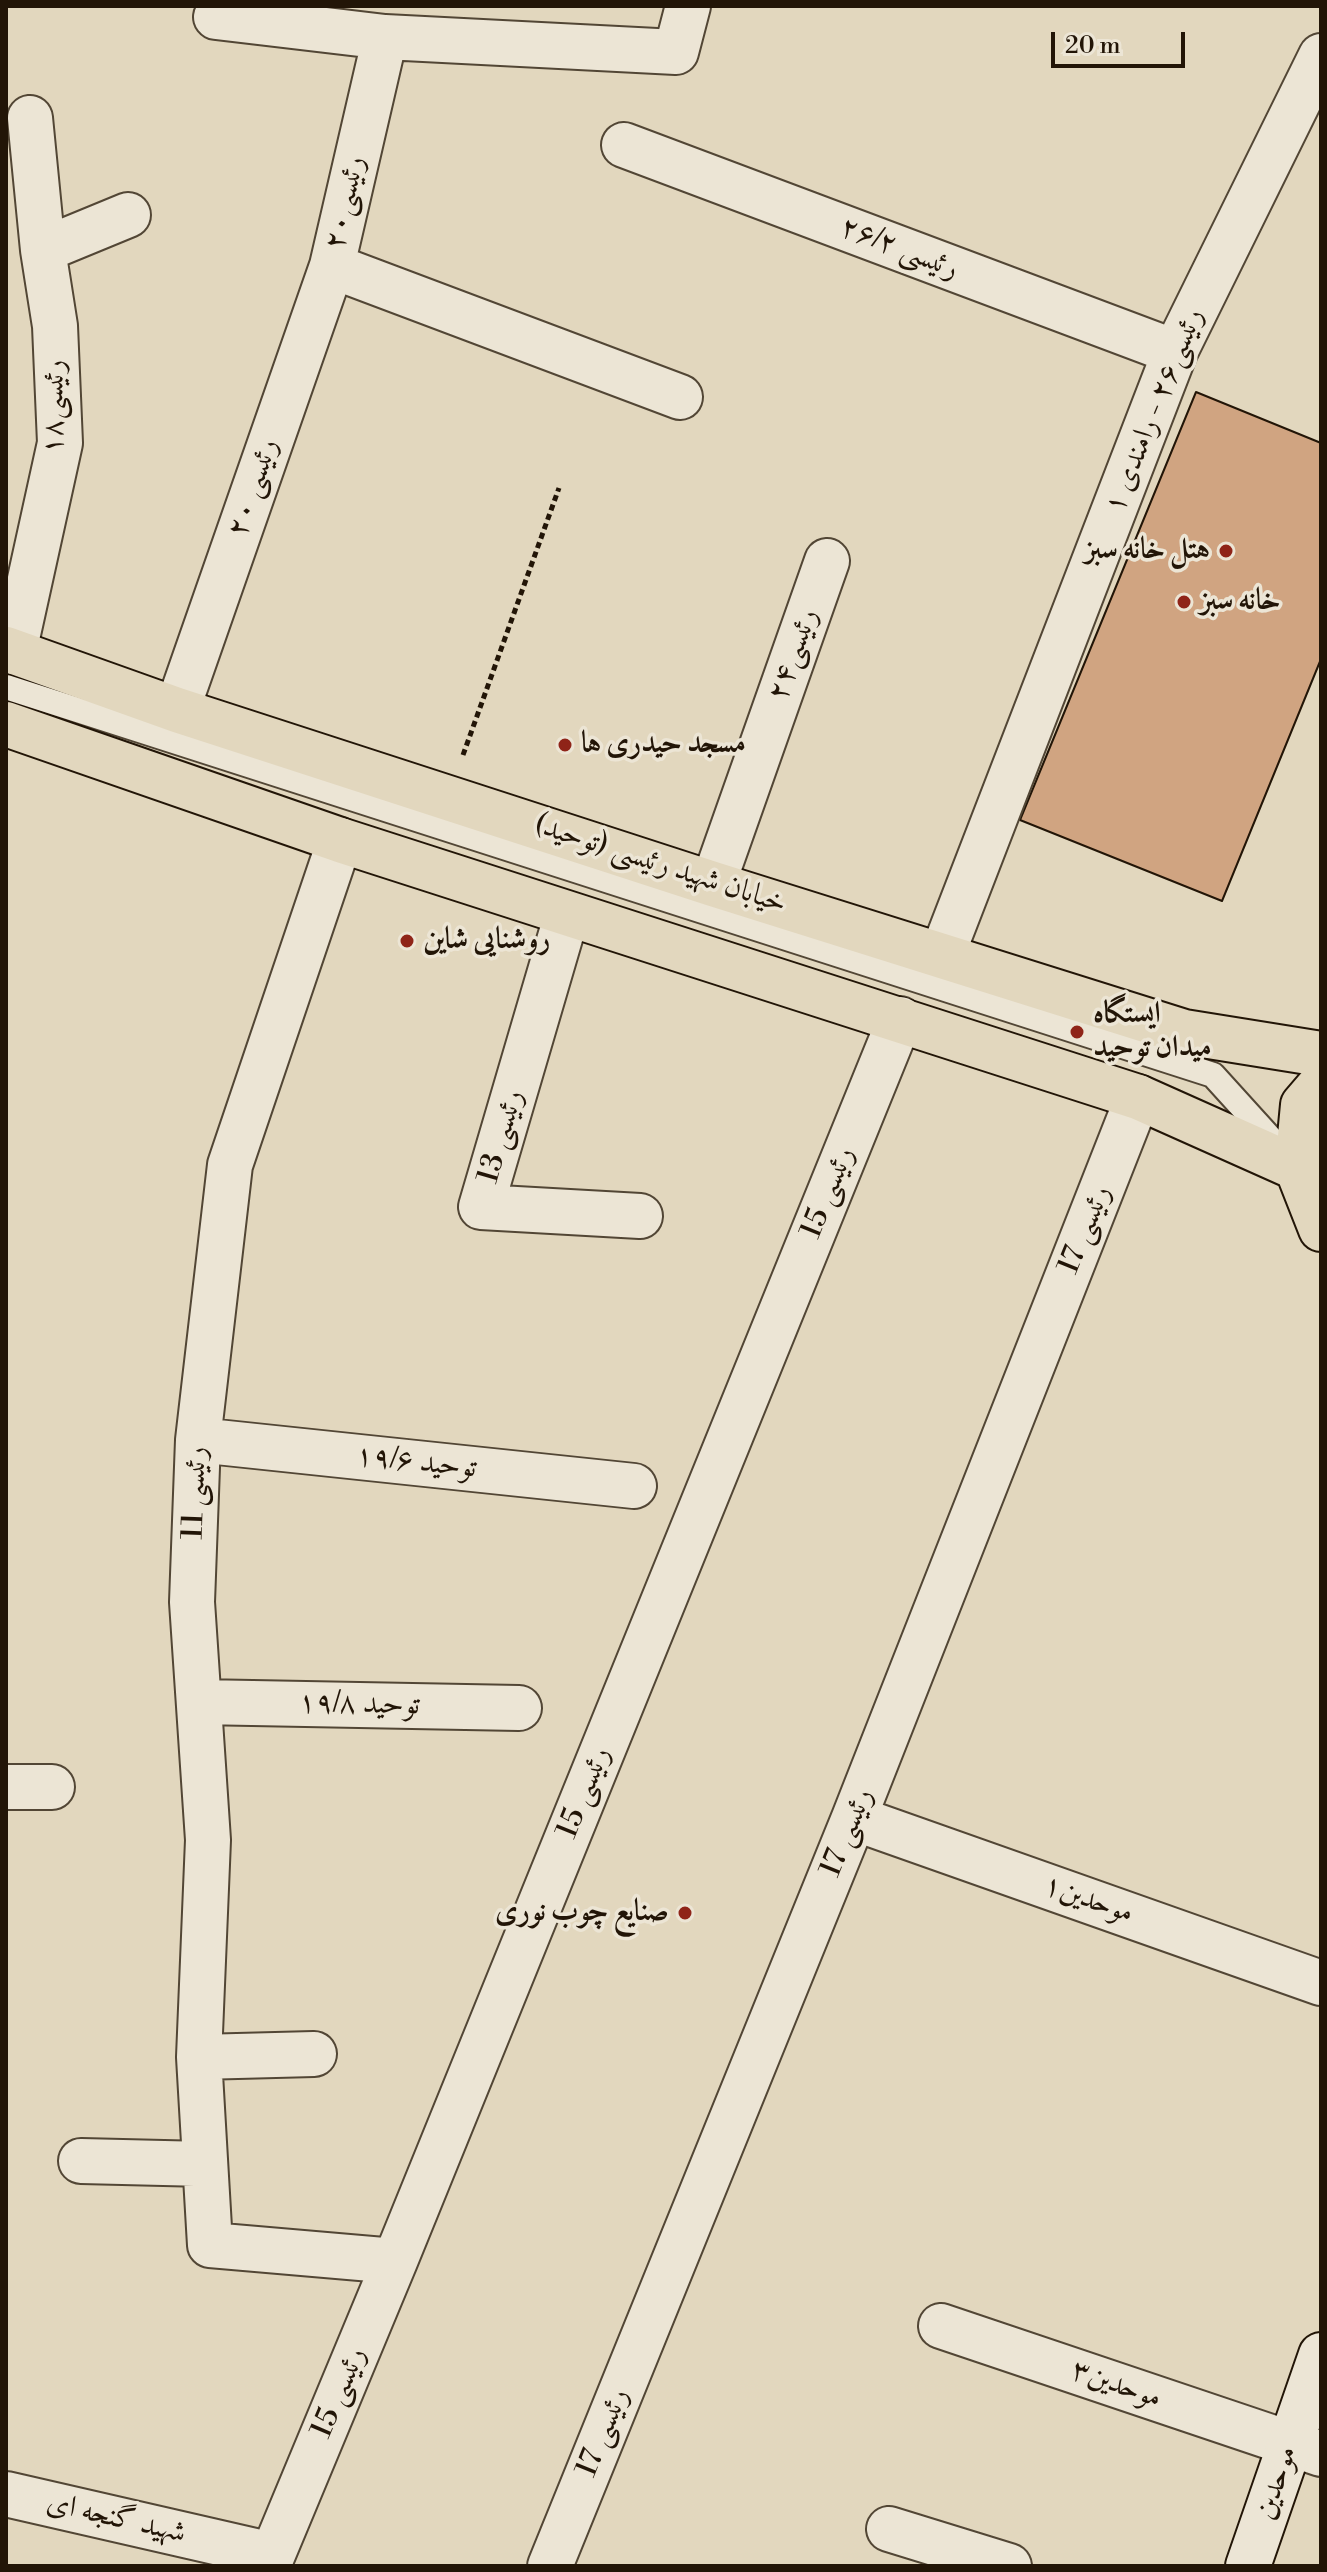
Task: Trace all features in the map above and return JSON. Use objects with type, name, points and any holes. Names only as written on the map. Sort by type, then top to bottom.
[{"type":"main road","name":"خیابان شهید رئیسی (توحید)","points":[[9,663],[177,710],[713,884],[1184,1032],[1321,1054]]},
{"type":"main road","points":[[6,724],[340,840],[1138,1097],[1297,1168]]},
{"type":"main road","points":[[1321,1084],[1303,1105],[1297,1168],[1321,1229]]},
{"type":"street","points":[[216,17],[385,37],[676,52],[688,6]]},
{"type":"street","name":"رئیسی۲۰","points":[[385,37],[332,266],[680,397]]},
{"type":"street","name":"رئیسی۲۶ - رامندی ۱","points":[[942,955],[1175,352],[1321,56]]},
{"type":"street","name":"رئیسی۱۸","points":[[9,663],[60,443],[55,326],[43,250],[20,164],[30,118]]},
{"type":"street","name":"رئیسی ۲۶/۲","points":[[624,145],[1175,352]]},
{"type":"street","points":[[43,250],[128,215]]},
{"type":"street","name":"رئیسی ۲۰","points":[[177,710],[332,266]]},
{"type":"street","name":"رئیسی۲۴","points":[[713,884],[827,561]]},
{"type":"street","name":"رئیسی 11","points":[[340,840],[230,1165],[198,1440],[192,1602],[208,1840],[199,2057],[210,2245],[395,2261]]},
{"type":"street","name":"رئیسی 13","points":[[567,914],[481,1207],[640,1216]]},
{"type":"street","name":"رئیسی 15","points":[[270,2561],[900,1019]]},
{"type":"street","name":"رئیسی 17","points":[[550,2566],[854,1818],[1138,1097]]},
{"type":"street","name":"توحید ۱۹/۶","points":[[198,1440],[634,1486]]},
{"type":"street","name":"توحید ۱۹/۸","points":[[199,1702],[519,1708]]},
{"type":"street","points":[[6,1787],[52,1787]]},
{"type":"street","name":"موحدین۱","points":[[854,1818],[1321,1983]]},
{"type":"street","points":[[199,2057],[314,2054]]},
{"type":"street","points":[[81,2161],[205,2164]]},
{"type":"street","name":"موحدین۳","points":[[941,2326],[1306,2450]]},
{"type":"street","name":"موحدین","points":[[1248,2566],[1306,2450],[1321,2355]]},
{"type":"street","name":"شهید گنجه ای","points":[[6,2494],[270,2561]]},
{"type":"street","points":[[889,2529],[1009,2566]]},
{"type":"lane","points":[[9,663],[1213,1075],[1297,1168]]},
{"type":"path","points":[[448,796],[559,488]]},
{"type":"building","name":"هتل خانه سبز","points":[[1196,392],[1321,443],[1321,659],[1222,901],[1020,820]]},
{"type":"place","name":"هتل خانه سبز","points":[[1226,551]]},
{"type":"place","name":"خانه سبز","points":[[1184,602]]},
{"type":"place","name":"مسجد حیدری ها","points":[[565,745]]},
{"type":"place","name":"روشنایی شاین","points":[[407,941]]},
{"type":"place","name":"ایستگاه میدان توحید","points":[[1077,1032]]},
{"type":"place","name":"صنایع چوب نوری","points":[[685,1913]]}]
